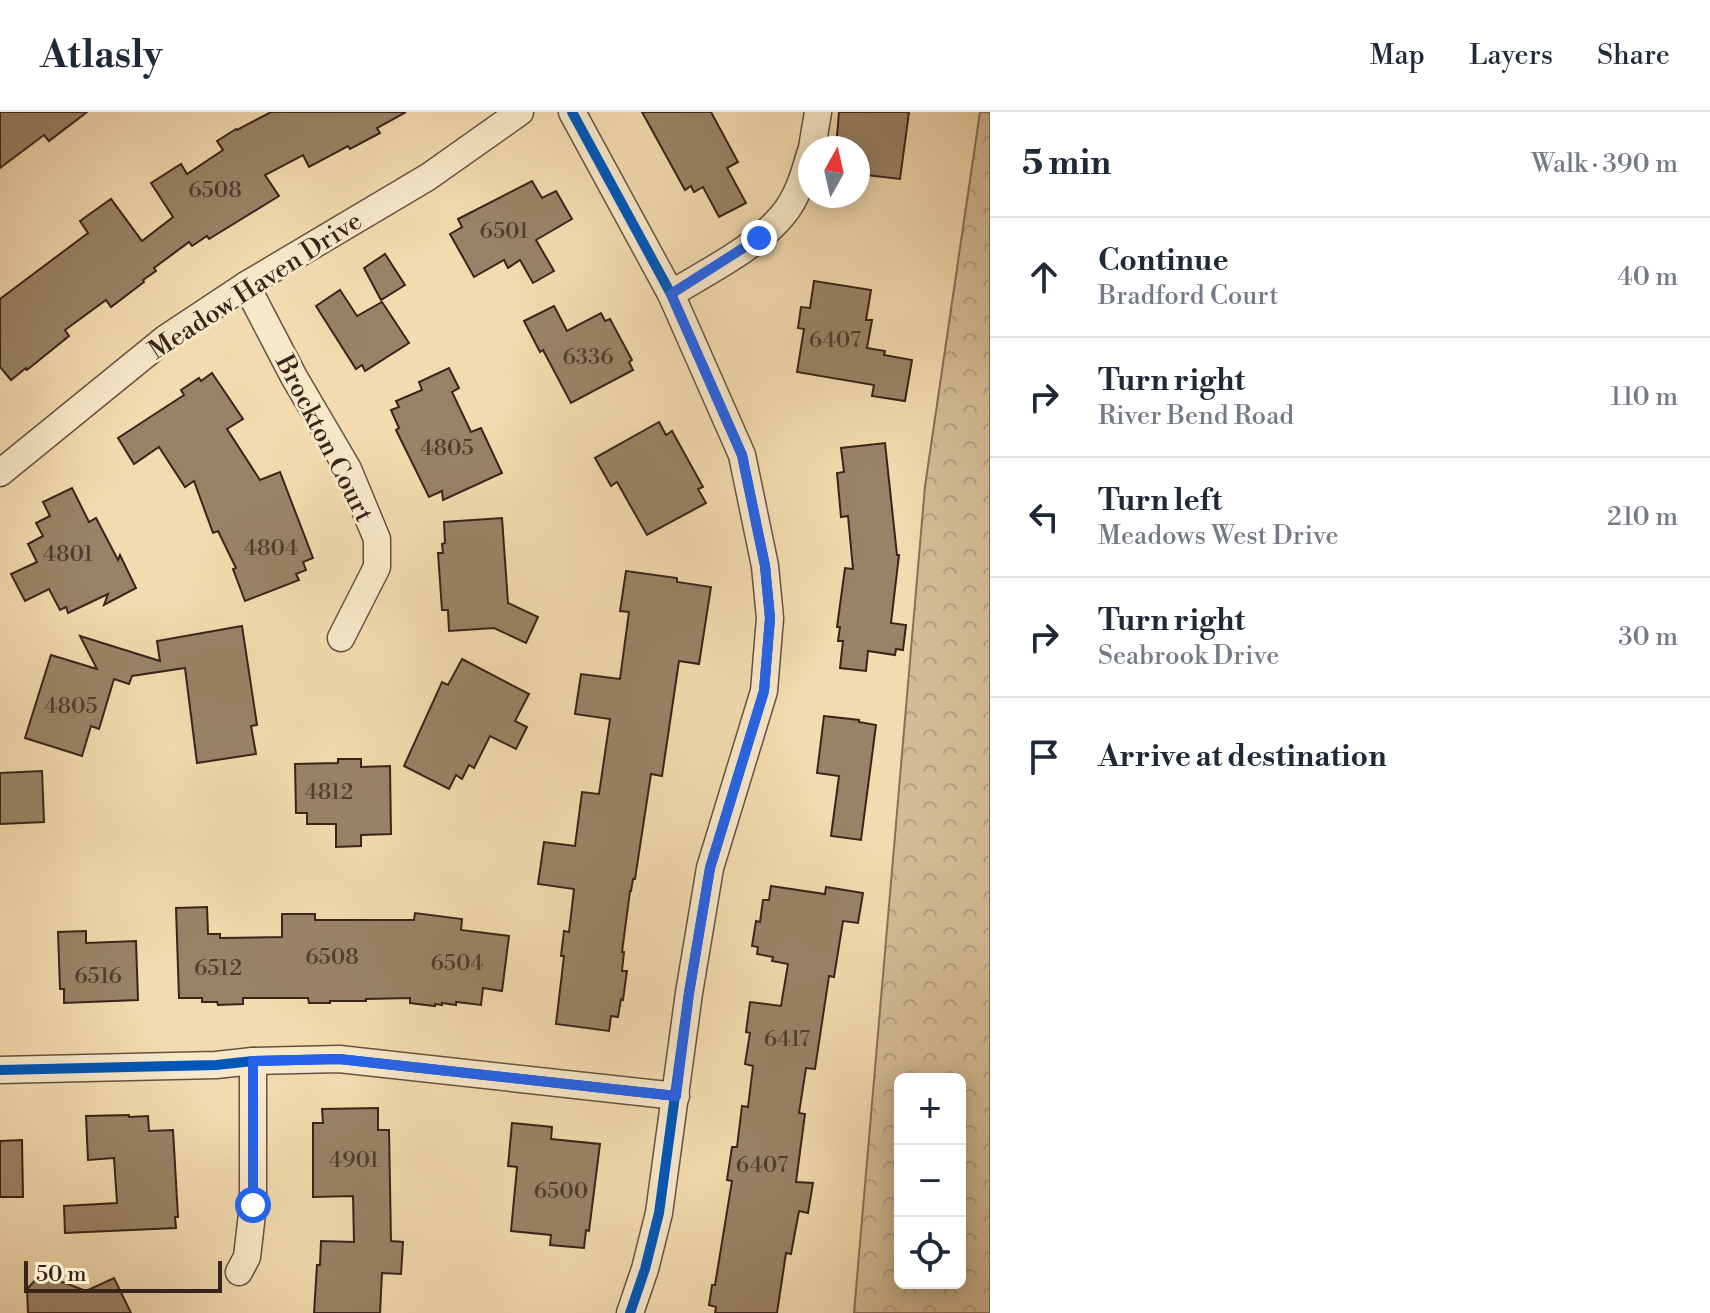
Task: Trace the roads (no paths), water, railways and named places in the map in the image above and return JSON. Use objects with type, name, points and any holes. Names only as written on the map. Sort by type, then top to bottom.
[{"type":"street","name":"Meadow Haven Drive","points":[[0,473],[166,338],[246,285],[428,177],[520,112]]},
{"type":"street","points":[[572,112],[671,294],[742,455],[765,566],[770,618],[764,691],[710,868],[689,993],[659,1213],[630,1313]]},
{"type":"street","points":[[814,136],[818,112]]},
{"type":"street","points":[[671,294],[759,238],[784,214],[798,188]]},
{"type":"street","name":"Brockton Court","points":[[246,285],[294,377],[348,469],[377,539],[377,567],[341,638]]},
{"type":"street","points":[[0,1070],[339,1059],[676,1096]]},
{"type":"street","points":[[239,1272],[247,1257],[253,1205],[253,1061]]}]
